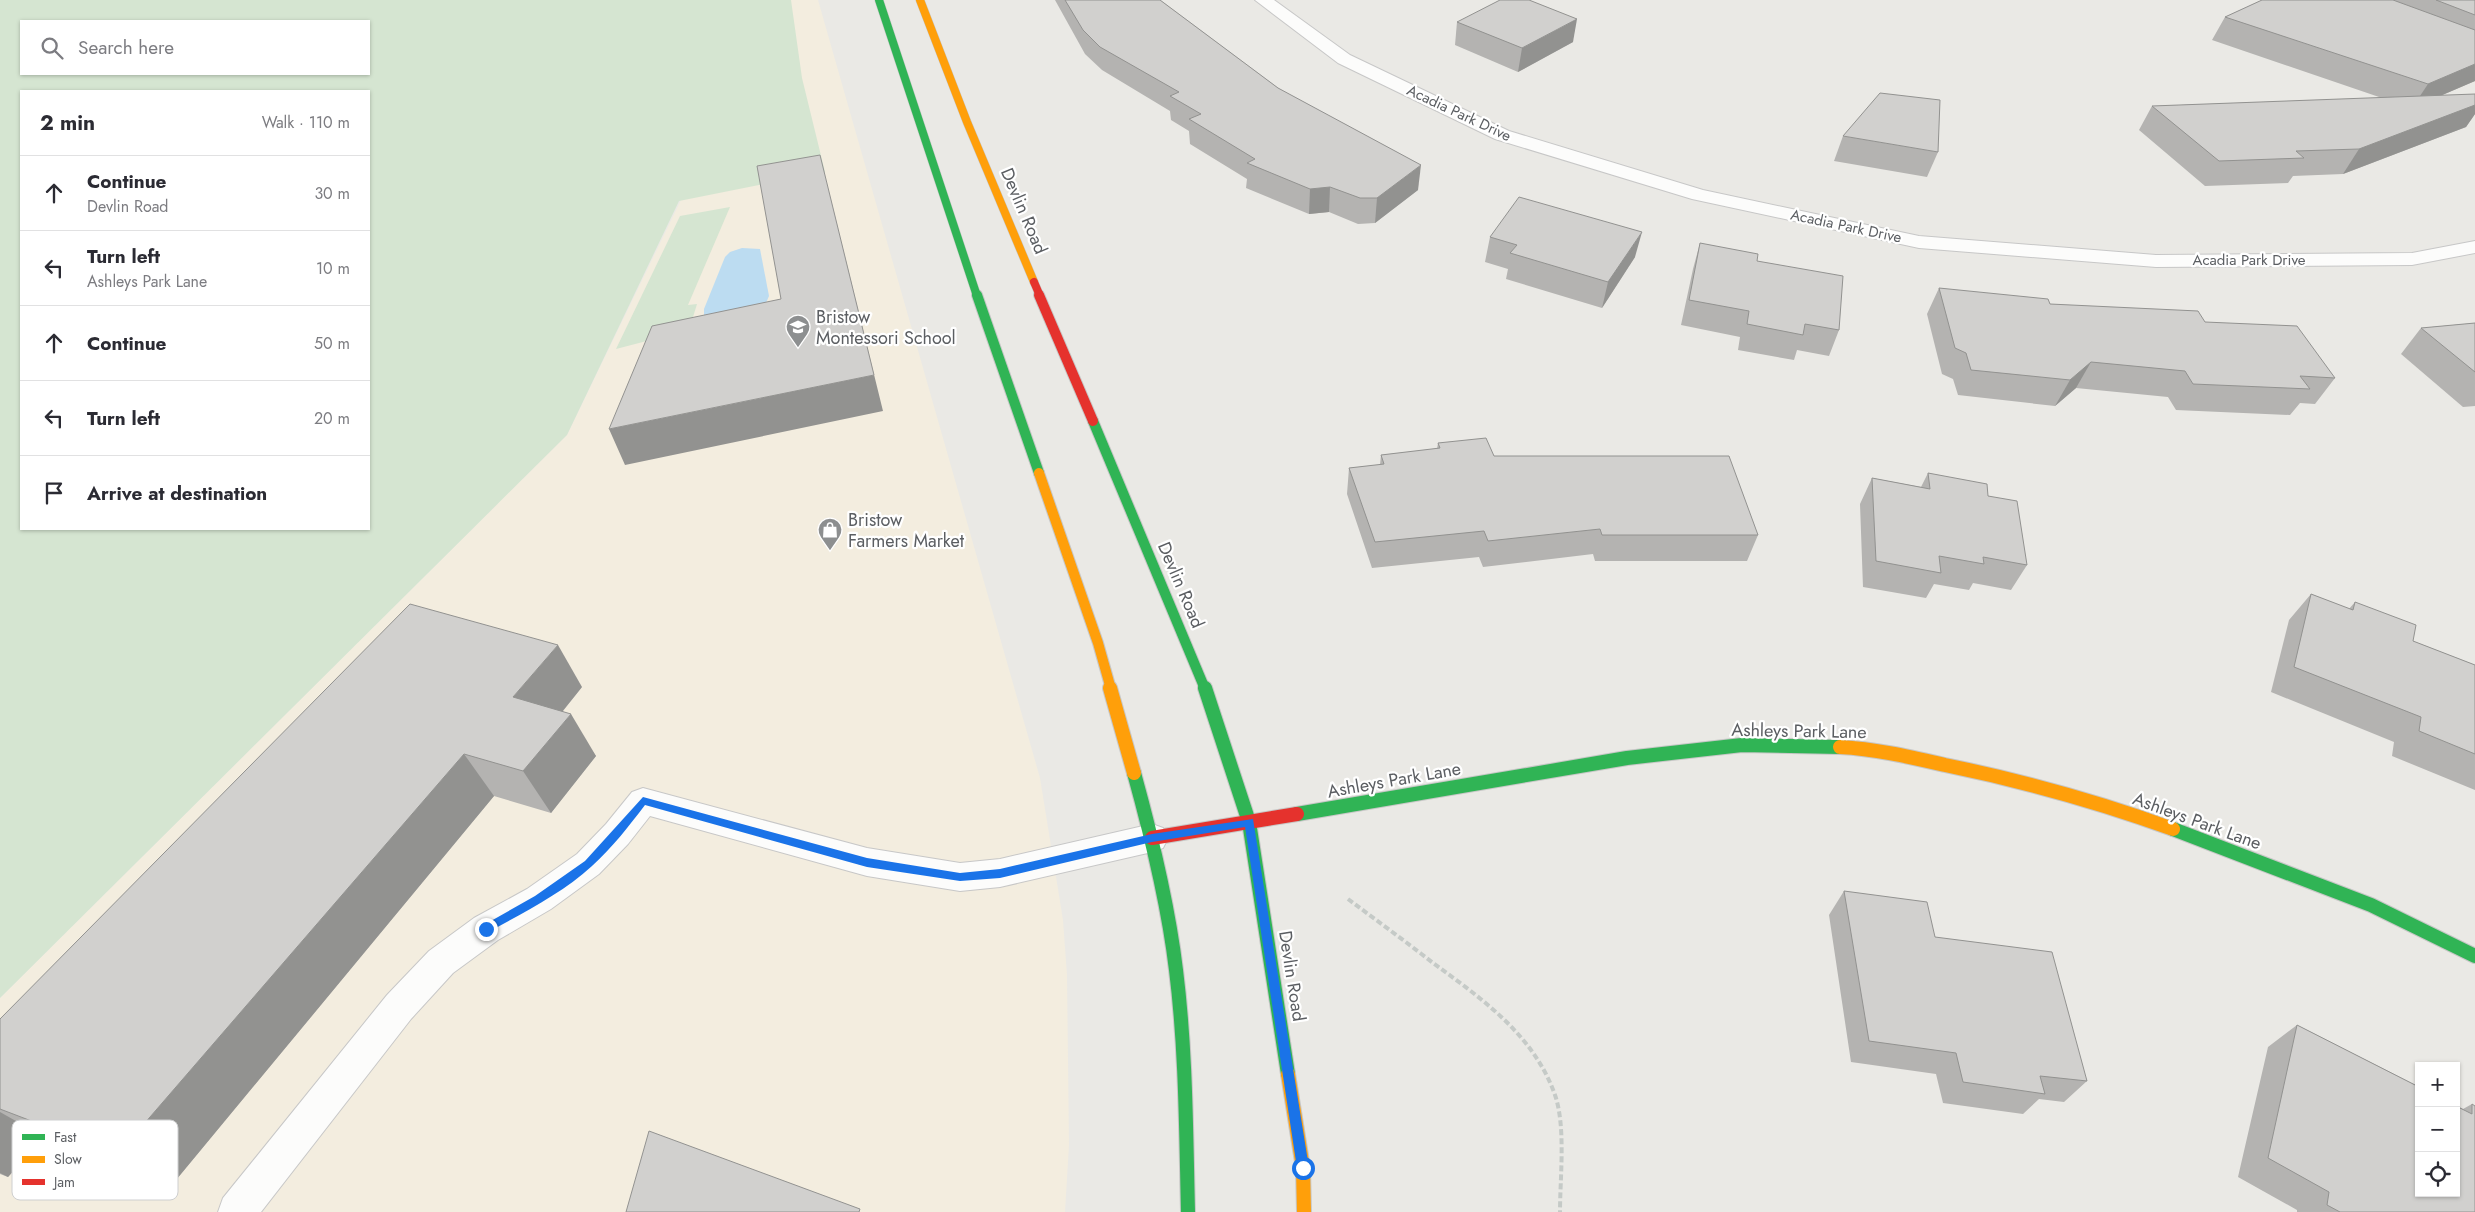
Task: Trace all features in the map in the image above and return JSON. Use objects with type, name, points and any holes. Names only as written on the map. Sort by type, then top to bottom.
[{"type":"main road","points":[[879,0],[968,270],[1098,644],[1152,838],[1176,969],[1185,1083],[1188,1212]]},
{"type":"main road","name":"Devlin Road","points":[[920,0],[967,122],[1203,682],[1249,822],[1303,1168],[1304,1212]]},
{"type":"main road","name":"Ashleys Park Lane","points":[[1152,838],[1627,758],[1742,745],[1864,748],[1992,774],[2138,816],[2371,905],[2475,956]]},
{"type":"street","name":"Acadia Park Drive","points":[[1263,0],[1344,59],[1502,135],[1699,195],[1919,242],[2156,261],[2412,259],[2475,246]]},
{"type":"street","points":[[237,1212],[399,1007],[442,962],[486,929],[539,899],[588,864],[617,834],[643,801],[867,862],[960,877],[1000,873],[1152,838]]},
{"type":"path","points":[[1348,899],[1495,1009],[1517,1033],[1539,1064],[1555,1095],[1560,1127],[1560,1212]]},
{"type":"shaded area","points":[[778,0],[818,0],[1040,778],[1063,920],[1067,975],[1069,1145],[1065,1212],[0,1212],[0,998],[567,435]]},
{"type":"green space","points":[[0,0],[791,0],[802,78],[825,172],[679,201],[567,435],[0,998]]},
{"type":"green space","points":[[730,207],[688,305],[697,304],[689,330],[616,349],[680,216]]},
{"type":"water","points":[[742,248],[760,249],[769,296],[765,305],[704,315],[704,309],[725,257],[730,252]]},
{"type":"building","points":[[1065,0],[1160,0],[1278,88],[1421,165],[1377,198],[1360,198],[1330,187],[1310,189],[1247,163],[1255,159],[1189,119],[1201,114],[1170,96],[1179,92],[1100,47],[1083,30]]},
{"type":"building","points":[[1500,0],[1529,0],[1577,19],[1522,48],[1457,22]]},
{"type":"building","points":[[2262,0],[2393,0],[2475,30],[2475,64],[2428,84],[2225,17]]},
{"type":"building","points":[[2436,0],[2475,0],[2475,15]]},
{"type":"building","points":[[1880,93],[1940,100],[1938,152],[1843,136]]},
{"type":"building","points":[[2475,94],[2475,105],[2359,149],[2296,151],[2304,158],[2219,161],[2152,106]]},
{"type":"building","name":"Bristow Montessori School","points":[[820,155],[874,375],[609,429],[652,326],[781,299],[757,166]]},
{"type":"building","points":[[1519,197],[1642,232],[1608,282],[1510,253],[1517,245],[1490,237]]},
{"type":"building","points":[[1700,243],[1758,254],[1757,261],[1843,276],[1839,330],[1805,324],[1803,335],[1747,324],[1749,311],[1689,300]]},
{"type":"building","points":[[1939,288],[2048,299],[2050,304],[2198,311],[2205,322],[2297,326],[2335,378],[2300,376],[2310,389],[2193,384],[2185,371],[2091,362],[2070,380],[1971,370],[1966,353],[1955,348]]},
{"type":"building","points":[[2475,323],[2475,372],[2421,328]]},
{"type":"building","points":[[1486,438],[1494,456],[1729,456],[1758,535],[1602,535],[1600,529],[1488,541],[1484,531],[1375,542],[1349,468],[1384,464],[1381,455],[1440,448],[1438,443]]},
{"type":"building","points":[[1928,473],[1987,484],[1988,496],[2017,501],[2027,565],[1983,557],[1984,564],[1939,556],[1941,573],[1876,561],[1872,478],[1930,489]]},
{"type":"building","points":[[2311,594],[2353,610],[2355,602],[2416,625],[2413,641],[2475,665],[2475,754],[2419,731],[2421,717],[2294,667]]},
{"type":"building","points":[[410,604],[558,645],[513,697],[571,714],[523,771],[464,754],[147,1120],[29,1120],[0,1109],[0,1019]]},
{"type":"building","points":[[1844,891],[1927,902],[1935,937],[2052,952],[2087,1081],[2040,1076],[2045,1094],[1963,1082],[1956,1053],[1869,1041]]},
{"type":"building","points":[[2297,1025],[2415,1085],[2415,1197],[2460,1197],[2460,1108],[2472,1114],[2472,1104],[2475,1106],[2475,1212],[2340,1212],[2327,1205],[2329,1192],[2268,1158]]},
{"type":"building","points":[[649,1131],[860,1209],[859,1212],[626,1212]]},
{"type":"traffic: fast","points":[[879,0],[968,270],[1039,473]]},
{"type":"traffic: fast","points":[[1093,421],[1203,682],[1249,822],[1288,1074]]},
{"type":"traffic: fast","points":[[1297,814],[1627,758],[1742,745],[1840,747]]},
{"type":"traffic: fast","points":[[1134,773],[1159,870],[1176,970],[1184,1060],[1188,1212]]},
{"type":"traffic: fast","points":[[2173,829],[2371,905],[2475,956]]},
{"type":"traffic: slow","points":[[920,0],[967,122],[1034,282]]},
{"type":"traffic: slow","points":[[1039,473],[1098,643],[1134,773]]},
{"type":"traffic: slow","points":[[1840,747],[1889,753],[2027,783],[2144,818],[2173,829]]},
{"type":"traffic: slow","points":[[1288,1074],[1303,1168],[1304,1212]]},
{"type":"traffic: jam","points":[[1034,282],[1093,421]]},
{"type":"traffic: jam","points":[[1152,838],[1297,814]]},
{"type":"place","name":"Bristow Montessori School","points":[[798,348]]},
{"type":"place","name":"Bristow Farmers Market","points":[[830,551]]},
{"type":"route","points":[[486,929],[539,899],[588,864],[617,834],[643,801],[867,862],[960,877],[1000,873],[1152,838],[1249,822],[1303,1168]]}]
